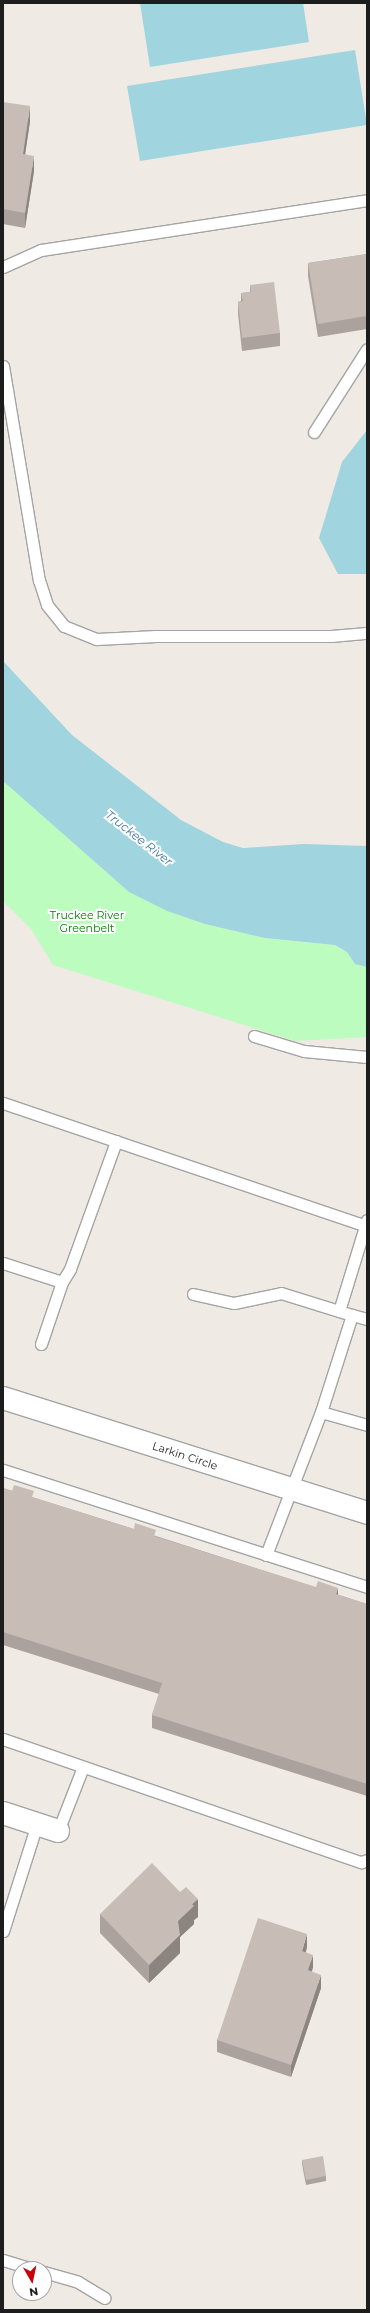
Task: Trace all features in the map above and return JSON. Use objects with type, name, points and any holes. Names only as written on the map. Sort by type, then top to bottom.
[{"type":"street","name":"Larkin Circle","points":[[3,1398],[367,1513]]},
{"type":"street","points":[[3,1813],[58,1831]]},
{"type":"lane","points":[[3,267],[41,250],[367,200]]},
{"type":"lane","points":[[314,432],[367,349]]},
{"type":"lane","points":[[3,366],[39,580],[46,605],[64,626],[97,639],[156,636],[331,636],[367,633]]},
{"type":"lane","points":[[254,1036],[304,1051],[367,1057]]},
{"type":"lane","points":[[3,1103],[366,1224],[339,1311]]},
{"type":"lane","points":[[41,1344],[62,1282],[70,1270],[116,1141]]},
{"type":"lane","points":[[3,1263],[62,1282]]},
{"type":"lane","points":[[193,1294],[234,1303],[281,1293],[367,1319]]},
{"type":"lane","points":[[266,1555],[289,1489],[321,1412],[352,1315]]},
{"type":"lane","points":[[321,1412],[367,1425]]},
{"type":"lane","points":[[3,1470],[367,1587]]},
{"type":"lane","points":[[3,1739],[361,1862],[367,1860]]},
{"type":"lane","points":[[58,1831],[83,1767]]},
{"type":"lane","points":[[3,1930],[37,1824]]},
{"type":"lane","points":[[52,2274],[78,2282],[105,2298]]},
{"type":"green space","name":"Truckee River Greenbelt","points":[[3,781],[129,892],[167,911],[205,924],[265,938],[335,945],[347,952],[355,964],[367,967],[367,1037],[295,1041],[53,965],[31,929],[3,901]]},
{"type":"water","points":[[140,3],[303,3],[309,42],[150,67]]},
{"type":"water","points":[[355,50],[367,125],[140,161],[127,86]]},
{"type":"water","points":[[367,430],[367,574],[338,574],[319,538],[342,462]]},
{"type":"water","name":"Truckee River","points":[[3,661],[72,735],[181,820],[223,842],[243,848],[304,844],[367,846],[367,967],[355,964],[347,952],[335,945],[265,938],[205,924],[167,911],[129,892],[3,781]]},
{"type":"building","points":[[3,102],[30,106],[23,154],[34,156],[25,213],[3,209]]},
{"type":"building","points":[[367,254],[367,316],[318,324],[308,263]]},
{"type":"building","points":[[274,282],[280,333],[242,338],[238,302],[243,301],[241,293],[251,292],[250,285]]},
{"type":"building","points":[[14,1485],[34,1491],[32,1497],[134,1529],[135,1523],[156,1530],[154,1536],[316,1587],[318,1581],[338,1588],[336,1594],[367,1604],[367,1784],[152,1715],[162,1683],[3,1632],[3,1488],[12,1491]]},
{"type":"building","points":[[152,1863],[180,1892],[186,1887],[198,1899],[192,1904],[194,1906],[178,1921],[180,1935],[149,1965],[100,1914]]},
{"type":"building","points":[[258,1918],[307,1934],[302,1951],[313,1955],[308,1970],[321,1975],[291,2065],[217,2040]]},
{"type":"building","points":[[323,2156],[326,2176],[306,2180],[302,2160]]}]
